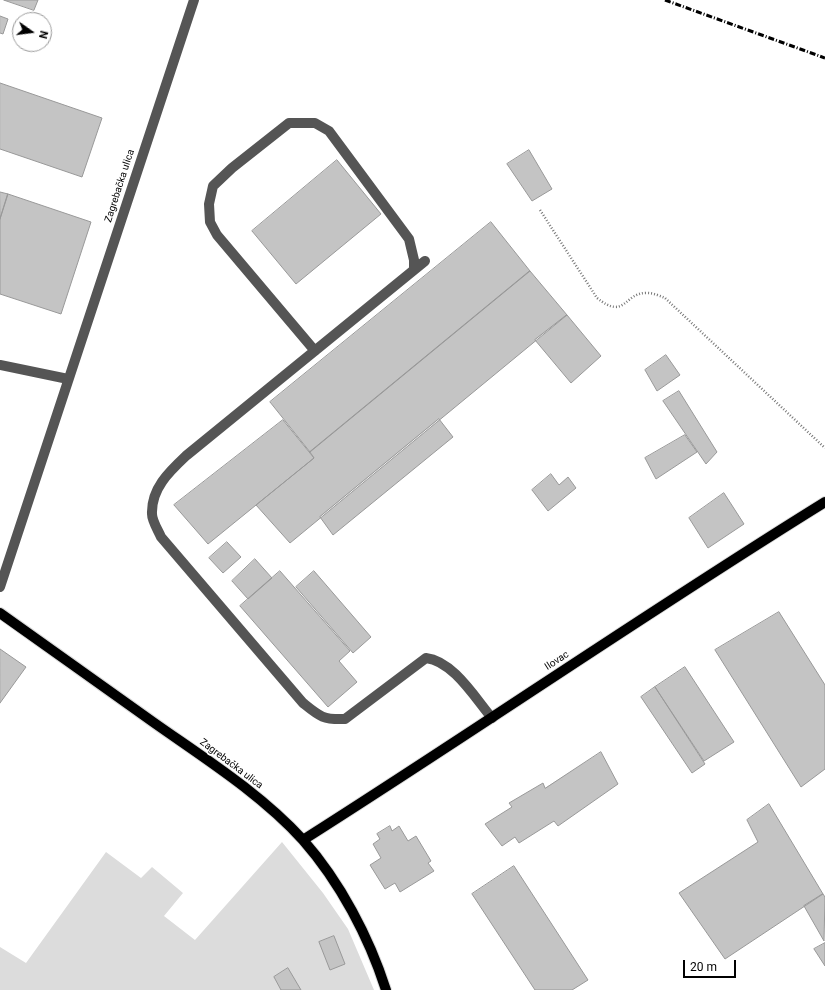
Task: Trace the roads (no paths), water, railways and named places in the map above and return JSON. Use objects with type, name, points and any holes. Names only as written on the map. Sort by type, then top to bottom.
[{"type":"main road","name":"Ilovac","points":[[303,840],[746,551],[825,502]]},
{"type":"main road","name":"Zagrebačka ulica","points":[[0,613],[210,761],[269,809],[303,840],[326,869],[342,895],[362,933],[386,990]]},
{"type":"street","name":"Zagrebačka ulica","points":[[0,587],[194,0]]},
{"type":"street","points":[[315,351],[217,235],[210,222],[209,204],[213,186],[232,168],[289,123],[315,124],[329,131],[409,239],[414,260],[414,270]]},
{"type":"street","points":[[425,262],[187,455],[163,478],[154,498],[152,514],[161,537],[302,703],[319,717],[331,720],[345,719],[426,658],[436,659],[449,667],[492,718]]},
{"type":"street","points":[[0,365],[68,379]]},
{"type":"railway","points":[[665,0],[825,58]]}]
